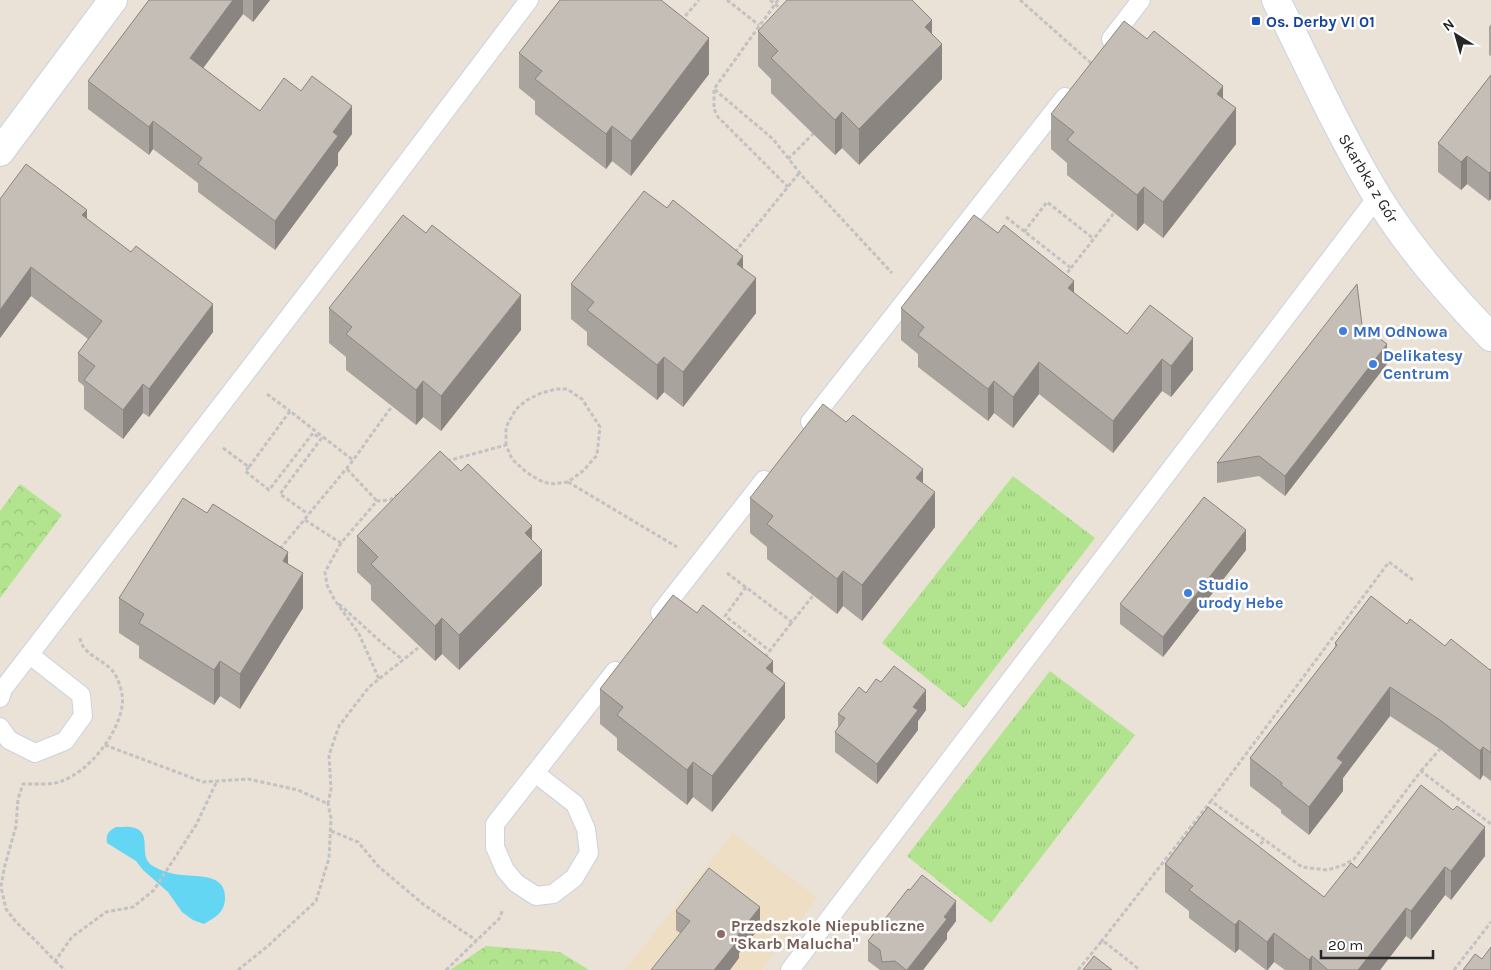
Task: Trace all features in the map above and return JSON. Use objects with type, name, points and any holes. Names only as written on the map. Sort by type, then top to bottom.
[{"type":"street","points":[[0,152],[113,0]]},
{"type":"street","name":"Skarbka z Gór","points":[[1276,0],[1339,129],[1378,196],[1416,252],[1458,304],[1491,338]]},
{"type":"lane","points":[[0,698],[3,689],[529,0]]},
{"type":"lane","points":[[1092,64],[1141,0]]},
{"type":"lane","points":[[802,432],[1074,86]]},
{"type":"lane","points":[[790,970],[1378,196]]},
{"type":"lane","points":[[651,624],[772,471]]},
{"type":"lane","points":[[0,727],[9,740],[35,754],[65,741],[83,716],[81,695],[30,655]]},
{"type":"lane","points":[[535,773],[575,804],[586,829],[589,853],[574,878],[553,894],[536,896],[516,883],[505,870],[495,848],[496,824],[535,773],[627,656]]},
{"type":"path","points":[[681,22],[699,0]]},
{"type":"path","points":[[727,0],[759,25]]},
{"type":"path","points":[[770,0],[777,4],[759,25],[714,90],[714,109],[718,117],[788,187]]},
{"type":"path","points":[[1020,0],[1092,64]]},
{"type":"path","points":[[714,90],[773,140],[788,159],[911,293]]},
{"type":"path","points":[[788,159],[821,127]]},
{"type":"path","points":[[732,257],[800,172]]},
{"type":"path","points":[[984,200],[1071,268]]},
{"type":"path","points":[[1024,232],[1047,202],[1094,239]]},
{"type":"path","points":[[1060,281],[1120,204]]},
{"type":"path","points":[[556,390],[567,390],[582,399],[600,427],[597,455],[584,470],[568,482],[550,484],[538,480],[512,459],[506,445],[506,427],[516,409],[527,400],[541,393],[556,390]]},
{"type":"path","points":[[280,549],[346,469],[398,398]]},
{"type":"path","points":[[313,431],[269,490],[245,471],[290,411],[322,438],[353,460]]},
{"type":"path","points":[[308,515],[280,494],[322,438]]},
{"type":"path","points":[[442,462],[506,445]]},
{"type":"path","points":[[218,452],[222,447],[249,467]]},
{"type":"path","points":[[346,469],[377,501]]},
{"type":"path","points":[[568,482],[703,559],[746,587],[792,622]]},
{"type":"path","points":[[379,679],[359,634],[334,599],[327,585],[324,572],[341,543],[377,501],[390,500],[404,488]]},
{"type":"path","points":[[305,520],[341,543]]},
{"type":"path","points":[[1078,970],[1212,801],[1389,562],[1413,580]]},
{"type":"path","points":[[746,587],[725,616],[770,651]]},
{"type":"path","points":[[764,658],[819,588]]},
{"type":"path","points":[[334,599],[403,660]]},
{"type":"path","points":[[65,970],[16,922],[6,909],[1,887],[16,826],[18,799],[23,784],[61,782],[88,765],[105,745],[118,721],[123,704],[120,685],[115,674],[83,647],[80,640],[82,632]]},
{"type":"path","points":[[238,970],[269,945],[316,901],[329,858],[331,818],[328,804],[330,789],[329,755],[339,726],[369,687],[418,648]]},
{"type":"path","points":[[105,745],[202,782],[248,780],[298,790],[328,804]]},
{"type":"path","points":[[1212,801],[1302,868],[1327,870],[1344,865],[1354,858],[1440,748]]},
{"type":"path","points":[[1421,771],[1491,824]]},
{"type":"path","points":[[55,961],[72,937],[106,912],[133,907],[154,890],[196,825],[217,781]]},
{"type":"path","points":[[331,831],[358,842],[378,866],[423,904],[477,940]]},
{"type":"path","points":[[1254,852],[1264,840]]},
{"type":"path","points":[[446,970],[499,919],[516,883]]},
{"type":"path","points":[[1454,970],[1491,922]]},
{"type":"path","points":[[1101,942],[1106,943],[1140,970]]},
{"type":"shaded area","name":"Przedszkole Niepubliczne \"Skarb Malucha\"","points":[[733,833],[817,898],[761,970],[625,970]]},
{"type":"green space","points":[[1013,476],[1095,538],[964,708],[882,643]]},
{"type":"green space","points":[[20,484],[62,515],[0,598],[0,511]]},
{"type":"green space","points":[[1050,671],[1135,735],[991,923],[907,856]]},
{"type":"green space","points":[[486,946],[560,952],[589,970],[450,970]]},
{"type":"water","points":[[116,827],[133,827],[140,831],[143,835],[148,862],[156,868],[174,874],[210,878],[221,885],[225,900],[221,912],[204,924],[193,920],[182,912],[168,892],[143,870],[136,861],[107,843],[108,833]]},
{"type":"building","points":[[149,0],[233,0],[190,58],[260,111],[284,78],[301,91],[312,76],[352,106],[333,132],[338,136],[275,221],[198,164],[202,158],[153,121],[149,127],[88,81]]},
{"type":"building","points":[[560,0],[661,0],[709,38],[631,141],[612,126],[606,134],[535,79],[542,71],[519,53]]},
{"type":"building","points":[[787,0],[912,0],[932,20],[925,27],[942,44],[859,129],[842,112],[835,120],[771,58],[778,51],[758,31]]},
{"type":"building","points":[[1124,21],[1147,39],[1154,31],[1223,86],[1217,94],[1236,108],[1163,202],[1144,187],[1137,195],[1067,140],[1074,132],[1051,114]]},
{"type":"building","points":[[1491,75],[1491,171],[1489,173],[1467,156],[1461,162],[1438,143]]},
{"type":"building","points":[[26,164],[87,210],[82,215],[131,252],[136,246],[213,304],[149,389],[143,384],[123,410],[84,380],[95,366],[78,353],[102,321],[31,267],[0,310],[0,199]]},
{"type":"building","points":[[644,191],[667,208],[673,200],[743,256],[737,264],[756,278],[683,372],[664,357],[657,365],[587,310],[594,302],[571,284]]},
{"type":"building","points":[[403,215],[426,233],[432,225],[521,295],[441,396],[423,381],[416,390],[346,334],[352,327],[329,308]]},
{"type":"building","points":[[974,215],[998,233],[1004,225],[1074,281],[1068,288],[1127,334],[1150,305],[1193,338],[1171,366],[1162,359],[1113,421],[1039,362],[1013,397],[994,381],[988,389],[918,335],[924,327],[901,308]]},
{"type":"building","points":[[1357,284],[1362,325],[1387,344],[1285,476],[1259,456],[1217,463]]},
{"type":"building","points":[[823,404],[846,422],[853,415],[923,469],[916,478],[935,492],[862,585],[843,571],[837,579],[767,524],[773,516],[750,498]]},
{"type":"building","points":[[440,451],[461,471],[468,464],[532,526],[525,533],[542,550],[459,635],[442,618],[435,626],[371,564],[378,557],[357,536]]},
{"type":"building","points":[[1204,497],[1246,530],[1163,637],[1120,604]]},
{"type":"building","points":[[183,498],[207,513],[213,504],[288,552],[283,561],[303,573],[240,674],[220,661],[214,670],[139,623],[144,614],[119,598]]},
{"type":"building","points":[[673,595],[697,613],[703,605],[773,661],[766,668],[785,683],[712,776],[693,762],[687,770],[617,715],[623,707],[600,689]]},
{"type":"building","points":[[1371,596],[1407,624],[1410,619],[1445,646],[1451,639],[1491,669],[1491,753],[1483,747],[1480,751],[1440,720],[1390,687],[1337,758],[1343,762],[1309,807],[1250,758],[1337,645],[1335,643]]},
{"type":"building","points":[[894,666],[926,690],[913,707],[918,710],[877,764],[835,732],[845,718],[838,714],[859,687],[866,693],[876,679],[881,682]]},
{"type":"building","points":[[1421,785],[1453,810],[1457,806],[1485,827],[1451,871],[1445,867],[1411,911],[1406,908],[1358,970],[1328,970],[1312,956],[1309,960],[1274,933],[1267,942],[1239,920],[1235,925],[1189,890],[1193,886],[1165,864],[1208,807],[1324,897],[1351,863],[1357,868]]},
{"type":"building","points":[[709,868],[760,907],[736,937],[739,939],[714,970],[651,970],[690,921],[676,911]]},
{"type":"building","points":[[922,875],[956,901],[944,917],[947,919],[906,970],[895,961],[882,962],[880,950],[868,941],[908,889],[910,890]]},
{"type":"building","points":[[1491,947],[1491,970],[1463,970],[1475,954],[1482,959]]},
{"type":"building","points":[[1094,956],[1112,970],[1083,970]]},
{"type":"place","name":"Os. Derby VI 01","points":[[1256,21]]},
{"type":"place","name":"MM OdNowa","points":[[1343,331]]},
{"type":"place","name":"Delikatesy Centrum","points":[[1373,364]]},
{"type":"place","name":"Studio urody Hebe","points":[[1188,593]]},
{"type":"place","name":"Przedszkole Niepubliczne \"Skarb Malucha\"","points":[[721,934]]}]
